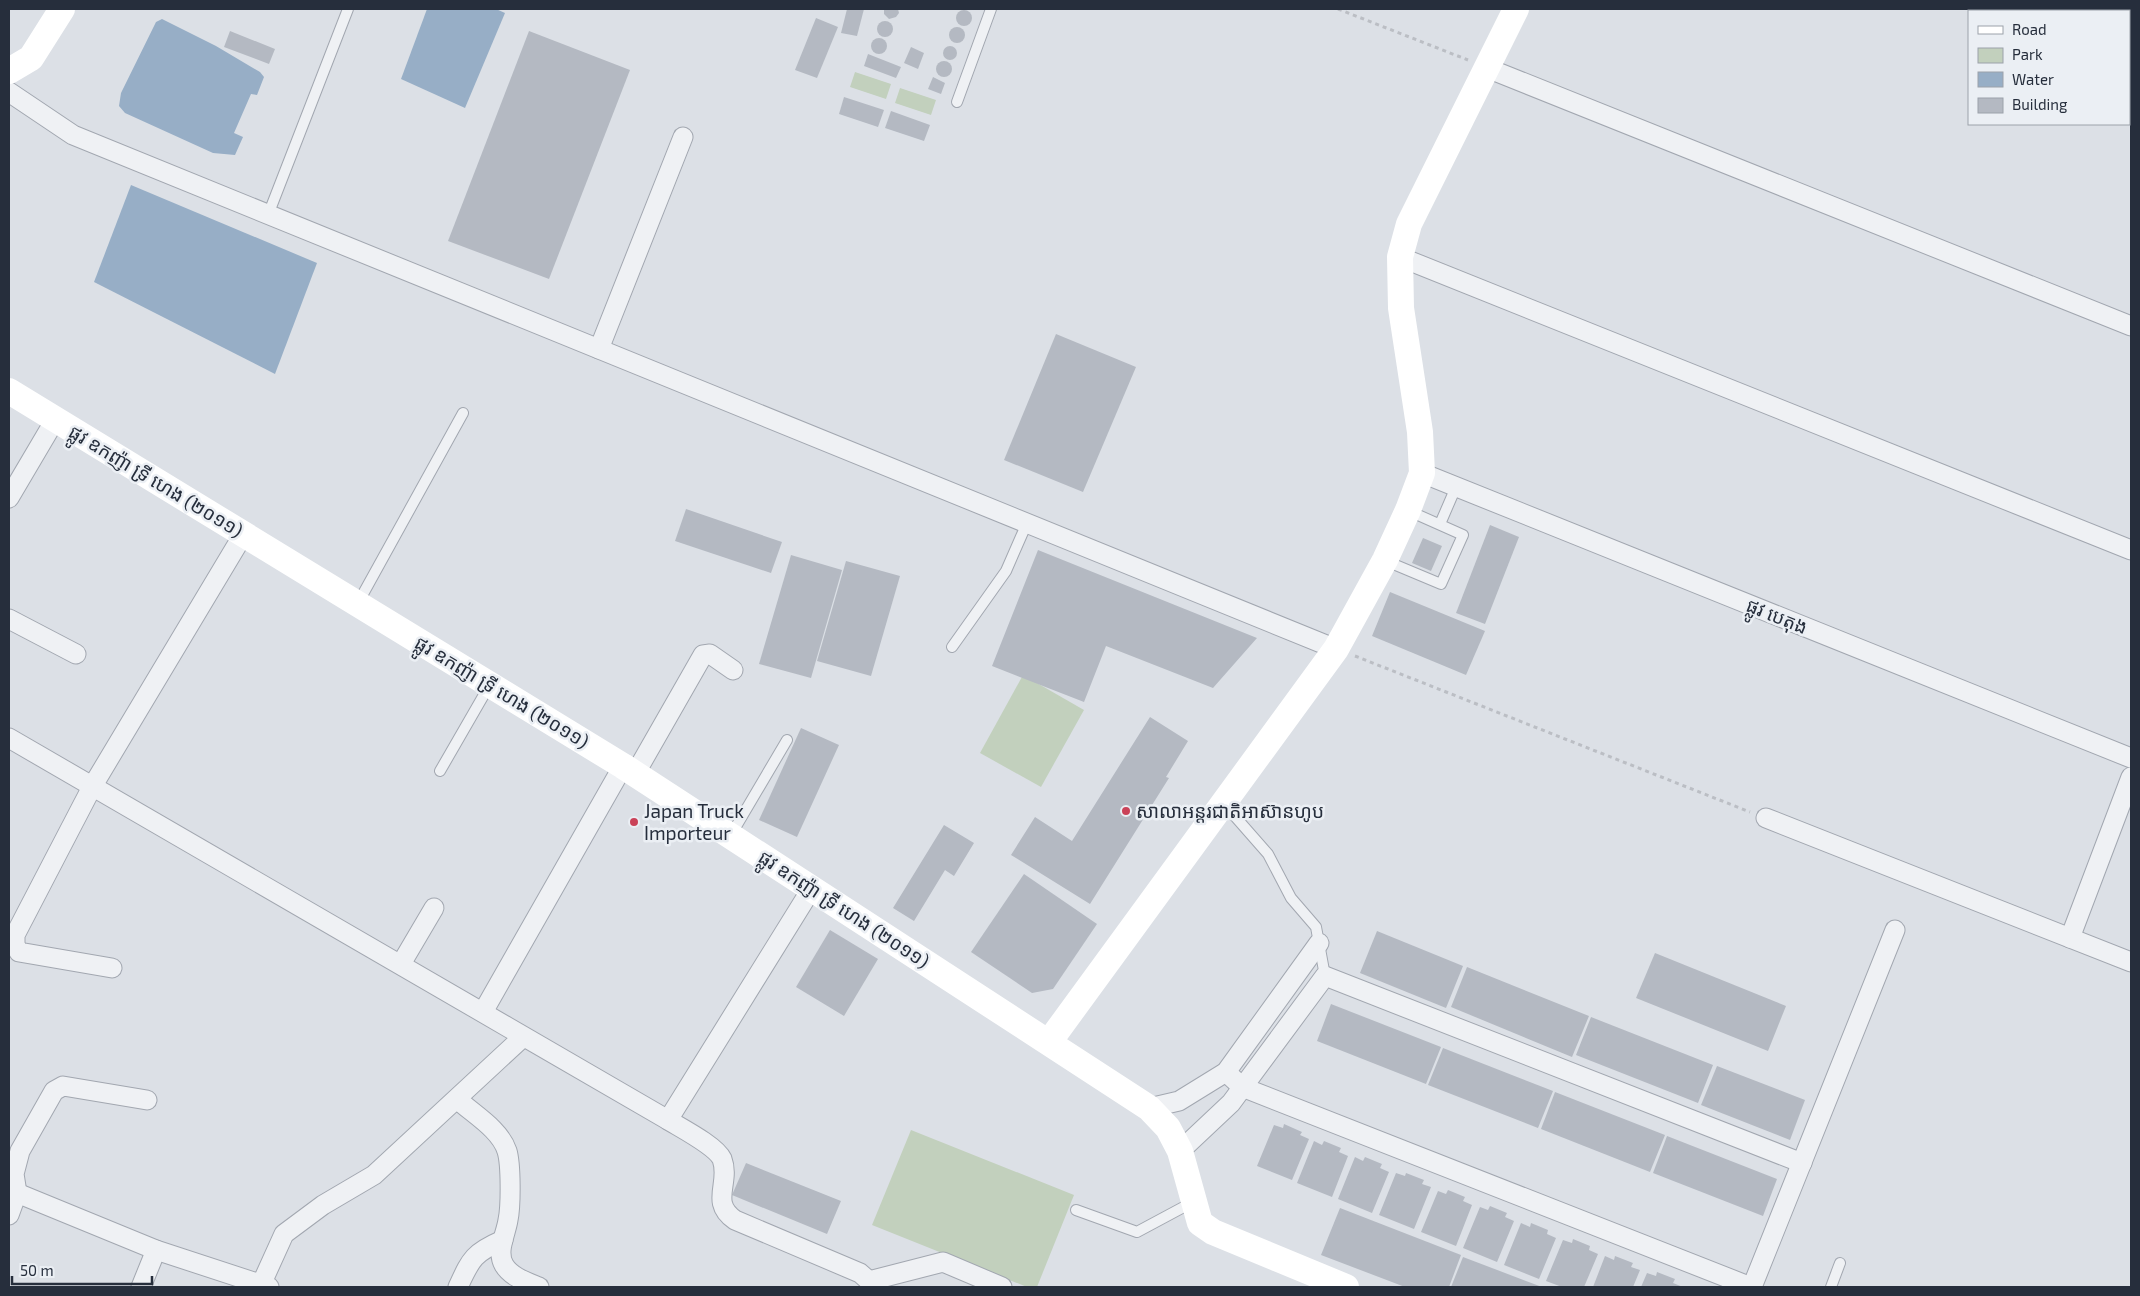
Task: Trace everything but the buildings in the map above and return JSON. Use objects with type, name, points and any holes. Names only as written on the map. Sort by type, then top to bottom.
[{"type":"main road","points":[[9,71],[32,58],[62,9]]},
{"type":"main road","points":[[1049,1042],[1336,649],[1385,560],[1408,510],[1422,473],[1420,432],[1401,308],[1400,257],[1409,224],[1516,9]]},
{"type":"main road","name":"ផ្លូវ ឧកញ៉ា ទ្រី ហេង (២០១១)","points":[[9,391],[629,770],[1149,1108],[1168,1128],[1180,1152],[1200,1223],[1213,1232],[1346,1287]]},
{"type":"street","points":[[1487,68],[2131,326]]},
{"type":"street","points":[[9,92],[73,135],[1336,649]]},
{"type":"street","points":[[599,349],[683,137]]},
{"type":"street","points":[[1400,257],[2131,550]]},
{"type":"street","points":[[9,498],[55,420]]},
{"type":"street","name":"ផ្លូវ បេតុង","points":[[1422,473],[2131,758]]},
{"type":"street","points":[[112,968],[19,952],[15,945],[16,935],[92,786],[244,535]]},
{"type":"street","points":[[9,619],[76,654]]},
{"type":"street","points":[[484,1012],[629,770],[703,655],[710,654],[733,670]]},
{"type":"street","points":[[9,738],[484,1012],[523,1037],[668,1120],[711,1148],[721,1158],[724,1168],[722,1204],[726,1214],[735,1220],[860,1273],[870,1284],[943,1262],[1002,1287]]},
{"type":"street","points":[[2070,938],[2131,777]]},
{"type":"street","points":[[1766,818],[2131,962]]},
{"type":"street","points":[[668,1120],[812,888]]},
{"type":"street","points":[[401,964],[434,908]]},
{"type":"street","points":[[1226,1072],[1242,1087],[1752,1287],[1894,930]]},
{"type":"street","points":[[1149,1108],[1180,1101],[1226,1072],[1319,943]]},
{"type":"street","points":[[1180,1152],[1231,1103],[1325,976],[1802,1163]]},
{"type":"street","points":[[17,1193],[156,1250],[264,1286],[284,1234],[323,1205],[374,1174],[523,1037]]},
{"type":"street","points":[[9,1215],[17,1193],[14,1174],[20,1152],[54,1092],[63,1086],[147,1100]]},
{"type":"street","points":[[457,1099],[501,1138],[507,1151],[510,1164],[509,1219],[502,1240],[501,1257],[504,1266],[512,1274],[539,1287]]},
{"type":"street","points":[[458,1287],[476,1255],[484,1248],[502,1240]]},
{"type":"street","points":[[141,1287],[156,1250]]},
{"type":"lane","points":[[268,215],[348,9]]},
{"type":"lane","points":[[957,102],[991,9]]},
{"type":"lane","points":[[358,604],[463,413]]},
{"type":"lane","points":[[1440,524],[1456,487]]},
{"type":"lane","points":[[1385,560],[1441,584],[1463,535],[1408,510]]},
{"type":"lane","points":[[952,647],[1006,571],[1027,523]]},
{"type":"lane","points":[[440,771],[490,685]]},
{"type":"lane","points":[[731,836],[787,740]]},
{"type":"lane","points":[[1223,803],[1268,854],[1292,898],[1316,927],[1325,976]]},
{"type":"lane","points":[[1076,1210],[1138,1232],[1193,1202]]},
{"type":"lane","points":[[1831,1287],[1840,1263]]},
{"type":"path","points":[[1338,9],[1487,68]]},
{"type":"path","points":[[1336,649],[1766,818]]},
{"type":"green space","points":[[855,72],[891,84],[886,99],[850,87]]},
{"type":"green space","points":[[900,88],[936,100],[931,115],[895,103]]},
{"type":"green space","points":[[1023,675],[1084,710],[1041,787],[980,753]]},
{"type":"green space","points":[[911,1130],[1074,1195],[1037,1287],[1027,1287],[872,1225]]},
{"type":"water","points":[[427,9],[496,9],[505,13],[465,108],[401,79]]},
{"type":"water","points":[[162,19],[216,46],[260,72],[264,77],[257,95],[251,94],[234,133],[243,137],[235,155],[213,153],[125,113],[119,106],[121,93],[156,22]]},
{"type":"water","points":[[131,185],[317,263],[275,374],[94,282]]},
{"type":"place","name":"សាលាអន្ដរជាតិអាស៊ានហូប","points":[[1126,811]]},
{"type":"place","name":"Japan Truck Importeur","points":[[634,822]]}]
